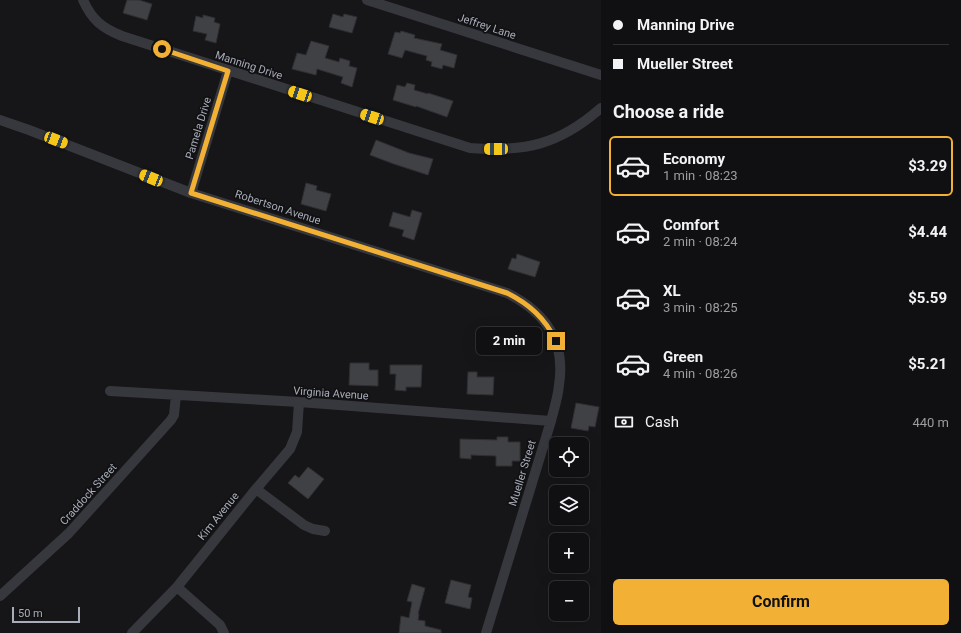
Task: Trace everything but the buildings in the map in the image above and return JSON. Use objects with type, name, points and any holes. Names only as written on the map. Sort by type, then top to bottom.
[{"type":"street","name":"Manning Drive","points":[[82,0],[95,21],[109,31],[122,36],[470,148],[505,149],[532,146],[560,136],[575,128],[601,108]]},
{"type":"street","name":"Jeffrey Lane","points":[[367,0],[601,74]]},
{"type":"street","name":"Pamela Drive","points":[[191,193],[228,71]]},
{"type":"street","name":"Robertson Avenue","points":[[0,120],[191,193],[507,293],[522,300],[533,308],[544,320]]},
{"type":"street","name":"Mueller Street","points":[[486,633],[551,421],[559,385],[561,367],[556,341],[544,320]]},
{"type":"street","name":"Virginia Avenue","points":[[110,391],[299,402],[551,421]]},
{"type":"street","name":"Craddock Street","points":[[0,596],[69,533],[171,420],[174,415],[176,395]]},
{"type":"street","name":"Kim Avenue","points":[[132,633],[177,587],[284,456],[293,442],[297,432],[299,402]]},
{"type":"street","points":[[256,489],[304,525],[313,529],[324,531]]},
{"type":"street","points":[[177,587],[220,625],[224,633]]},
{"type":"route","points":[[162,49],[228,71],[191,193],[507,293],[522,300],[533,308],[544,320],[556,341]]}]
